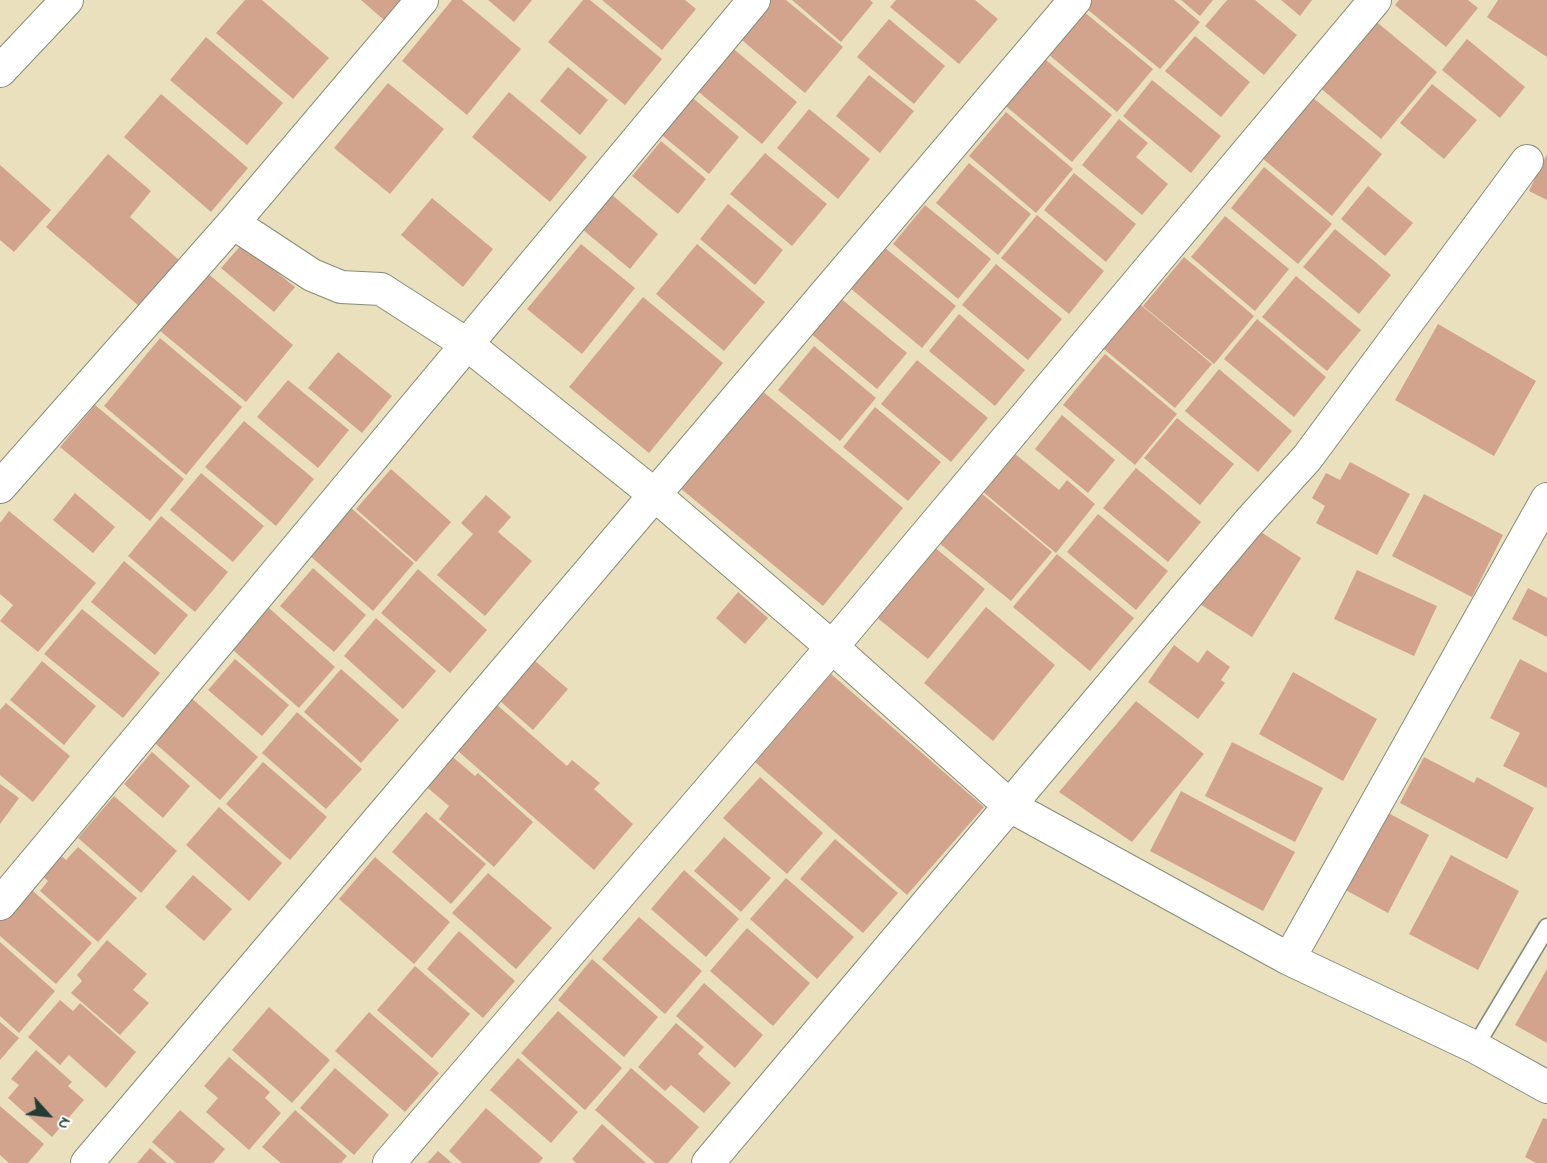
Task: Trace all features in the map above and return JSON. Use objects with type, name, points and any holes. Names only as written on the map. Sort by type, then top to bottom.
[{"type":"street","points":[[0,71],[67,0]]},
{"type":"street","points":[[0,487],[233,223],[422,0]]},
{"type":"street","points":[[0,904],[754,0]]},
{"type":"street","points":[[87,1163],[1076,0]]},
{"type":"street","points":[[389,1163],[832,646],[1375,0]]},
{"type":"street","points":[[708,1163],[1249,522],[1307,458],[1527,161]]},
{"type":"street","points":[[233,223],[312,274],[341,287],[381,289],[468,345],[655,495],[832,646],[1010,806],[1289,958],[1475,1047],[1547,1087]]},
{"type":"street","points":[[1289,958],[1547,499]]},
{"type":"lane","points":[[1475,1047],[1547,927]]},
{"type":"building","points":[[245,0],[262,0],[329,58],[293,99],[216,33]]},
{"type":"building","points":[[361,0],[401,0],[384,20]]},
{"type":"building","points":[[452,0],[462,0],[521,49],[467,115],[402,61]]},
{"type":"building","points":[[488,0],[532,0],[514,22]]},
{"type":"building","points":[[583,0],[590,0],[662,59],[625,105],[548,42]]},
{"type":"building","points":[[602,0],[685,0],[696,9],[662,50]]},
{"type":"building","points":[[756,0],[786,0],[843,47],[805,93],[731,31]]},
{"type":"building","points":[[792,0],[870,0],[873,3],[841,42]]},
{"type":"building","points":[[896,0],[975,0],[998,19],[959,64],[890,7]]},
{"type":"building","points":[[1076,0],[1174,0],[1200,22],[1160,69]]},
{"type":"building","points":[[1181,0],[1213,0],[1200,16]]},
{"type":"building","points":[[1227,0],[1255,0],[1297,35],[1264,75],[1205,26]]},
{"type":"building","points":[[1281,0],[1312,0],[1300,16]]},
{"type":"building","points":[[1399,0],[1468,0],[1478,8],[1446,47],[1395,5]]},
{"type":"building","points":[[1498,0],[1547,0],[1547,57],[1487,17]]},
{"type":"building","points":[[1083,11],[1153,69],[1117,112],[1048,54]]},
{"type":"building","points":[[1367,14],[1437,72],[1381,139],[1312,81]]},
{"type":"building","points":[[889,19],[945,66],[914,104],[857,57]]},
{"type":"building","points":[[1195,36],[1250,82],[1221,117],[1165,71]]},
{"type":"building","points":[[206,37],[283,103],[247,145],[170,80]]},
{"type":"building","points":[[1467,39],[1525,87],[1500,118],[1442,70]]},
{"type":"building","points":[[730,46],[797,102],[762,144],[695,89]]},
{"type":"building","points":[[1040,55],[1112,115],[1072,162],[1001,102]]},
{"type":"building","points":[[568,67],[608,100],[580,135],[540,101]]},
{"type":"building","points":[[869,75],[914,111],[880,153],[836,116]]},
{"type":"building","points":[[1152,80],[1221,136],[1191,173],[1123,116]]},
{"type":"building","points":[[388,83],[444,129],[390,194],[334,148]]},
{"type":"building","points":[[1432,84],[1477,120],[1444,159],[1400,123]]},
{"type":"building","points":[[509,92],[587,157],[550,202],[472,137]]},
{"type":"building","points":[[161,94],[248,168],[211,212],[124,137]]},
{"type":"building","points":[[688,94],[739,137],[709,174],[657,131]]},
{"type":"building","points":[[1312,97],[1382,154],[1332,216],[1262,158]]},
{"type":"building","points":[[809,109],[870,159],[838,199],[777,148]]},
{"type":"building","points":[[1006,112],[1073,169],[1036,213],[969,156]]},
{"type":"building","points":[[1119,119],[1148,143],[1136,157],[1168,184],[1142,215],[1082,165]]},
{"type":"building","points":[[661,141],[706,179],[678,214],[632,176]]},
{"type":"building","points":[[765,153],[827,204],[792,246],[730,194]]},
{"type":"building","points":[[108,154],[151,191],[130,217],[179,260],[139,306],[46,227]]},
{"type":"building","points":[[1547,154],[1547,200],[1529,191]]},
{"type":"building","points":[[969,163],[1031,214],[998,255],[936,203]]},
{"type":"building","points":[[0,165],[51,210],[14,252],[0,240]]},
{"type":"building","points":[[1264,167],[1332,224],[1298,264],[1231,208]]},
{"type":"building","points":[[1074,173],[1136,224],[1106,262],[1044,210]]},
{"type":"building","points":[[1368,186],[1413,223],[1385,256],[1341,219]]},
{"type":"building","points":[[611,194],[658,234],[630,269],[582,229]]},
{"type":"building","points":[[432,198],[493,249],[463,287],[401,235]]},
{"type":"building","points":[[728,204],[783,250],[755,285],[700,239]]},
{"type":"building","points":[[925,205],[991,259],[958,299],[893,244]]},
{"type":"building","points":[[1037,215],[1104,271],[1069,314],[1001,258]]},
{"type":"building","points":[[1225,216],[1289,269],[1255,311],[1191,257]]},
{"type":"building","points":[[1335,229],[1391,275],[1359,314],[1303,267]]},
{"type":"building","points":[[242,244],[295,287],[274,312],[221,268]]},
{"type":"building","points":[[581,244],[635,288],[582,354],[527,309]]},
{"type":"building","points":[[697,244],[765,302],[724,351],[656,294]]},
{"type":"building","points":[[884,247],[956,306],[922,348],[850,288]]},
{"type":"building","points":[[1184,257],[1254,316],[1214,364],[1143,306]]},
{"type":"building","points":[[996,264],[1062,319],[1028,360],[962,305]]},
{"type":"building","points":[[206,272],[293,345],[246,402],[159,330]]},
{"type":"building","points":[[1296,276],[1361,330],[1327,371],[1262,317]]},
{"type":"building","points":[[1130,296],[1212,364],[1175,408],[1093,340]]},
{"type":"building","points":[[643,297],[723,363],[649,453],[569,387]]},
{"type":"building","points":[[839,297],[907,353],[877,389],[809,332]]},
{"type":"building","points":[[959,314],[1025,370],[995,406],[929,351]]},
{"type":"building","points":[[1257,319],[1326,377],[1294,417],[1224,359]]},
{"type":"building","points":[[1438,324],[1536,381],[1494,456],[1395,400]]},
{"type":"building","points":[[160,338],[242,407],[186,475],[104,406]]},
{"type":"building","points":[[814,346],[876,398],[840,441],[778,390]]},
{"type":"building","points":[[338,352],[392,396],[362,433],[308,388]]},
{"type":"building","points":[[1105,354],[1177,414],[1135,465],[1063,405]]},
{"type":"building","points":[[917,360],[988,418],[951,462],[881,404]]},
{"type":"building","points":[[1219,369],[1292,431],[1258,472],[1185,411]]},
{"type":"building","points":[[288,380],[349,430],[318,468],[257,417]]},
{"type":"building","points":[[755,385],[903,508],[823,606],[674,483]]},
{"type":"building","points":[[95,405],[184,479],[150,521],[60,447]]},
{"type":"building","points":[[875,407],[941,462],[908,501],[843,447]]},
{"type":"building","points":[[1062,415],[1115,460],[1088,493],[1035,449]]},
{"type":"building","points":[[1177,418],[1234,464],[1200,505],[1144,458]]},
{"type":"building","points":[[244,421],[314,479],[276,526],[205,467]]},
{"type":"building","points":[[1014,453],[1059,490],[1067,480],[1095,504],[1056,553],[982,491]]},
{"type":"building","points":[[1350,462],[1410,494],[1377,555],[1316,523],[1325,506],[1312,498],[1326,473],[1340,480]]},
{"type":"building","points":[[1136,468],[1201,522],[1168,562],[1103,508]]},
{"type":"building","points":[[391,469],[451,522],[416,562],[356,509]]},
{"type":"building","points":[[201,473],[264,526],[233,562],[170,510]]},
{"type":"building","points":[[75,493],[115,527],[93,553],[53,520]]},
{"type":"building","points":[[981,493],[1052,552],[1011,601],[939,543]]},
{"type":"building","points":[[1424,494],[1503,535],[1472,597],[1392,556]]},
{"type":"building","points":[[486,495],[511,517],[498,532],[532,561],[485,616],[437,575],[473,534],[461,523]]},
{"type":"building","points":[[342,500],[414,563],[373,611],[301,548]]},
{"type":"building","points":[[9,511],[96,583],[38,652],[0,621],[13,605],[0,594],[0,523]]},
{"type":"building","points":[[1098,514],[1168,571],[1136,610],[1067,552]]},
{"type":"building","points":[[161,516],[228,572],[195,612],[128,556]]},
{"type":"building","points":[[1250,525],[1301,558],[1252,637],[1200,604]]},
{"type":"building","points":[[933,546],[985,589],[928,659],[875,616]]},
{"type":"building","points":[[1057,554],[1134,618],[1090,671],[1013,607]]},
{"type":"building","points":[[124,561],[188,615],[155,655],[91,602]]},
{"type":"building","points":[[313,568],[366,615],[334,652],[280,606]]},
{"type":"building","points":[[418,569],[487,630],[450,673],[381,613]]},
{"type":"building","points":[[1357,570],[1437,606],[1414,656],[1334,619]]},
{"type":"building","points":[[1528,588],[1547,598],[1547,637],[1512,619]]},
{"type":"building","points":[[738,592],[768,618],[745,644],[716,618]]},
{"type":"building","points":[[986,607],[1055,665],[993,741],[924,683]]},
{"type":"building","points":[[269,608],[335,667],[299,708],[233,650]]},
{"type":"building","points":[[82,609],[160,673],[123,718],[44,654]]},
{"type":"building","points":[[376,618],[436,671],[403,709],[344,656]]},
{"type":"building","points":[[1174,645],[1198,663],[1207,650],[1230,667],[1221,680],[1225,683],[1198,719],[1148,682]]},
{"type":"building","points":[[235,659],[289,705],[262,736],[208,690]]},
{"type":"building","points":[[1520,659],[1547,673],[1547,788],[1503,766],[1520,733],[1490,718]]},
{"type":"building","points":[[42,661],[96,706],[64,745],[10,700]]},
{"type":"building","points":[[535,661],[568,689],[533,730],[500,701]]},
{"type":"building","points":[[341,669],[399,720],[361,763],[304,712]]},
{"type":"building","points":[[1293,672],[1377,719],[1343,781],[1259,734]]},
{"type":"building","points":[[831,674],[984,807],[907,895],[755,762]]},
{"type":"building","points":[[187,694],[258,757],[220,800],[149,738]]},
{"type":"building","points":[[1136,701],[1204,754],[1132,842],[1059,792]]},
{"type":"building","points":[[6,703],[70,756],[33,802],[0,775],[0,710]]},
{"type":"building","points":[[497,705],[567,766],[572,760],[600,783],[594,789],[633,824],[594,870],[458,751]]},
{"type":"building","points":[[297,712],[362,769],[326,809],[262,753]]},
{"type":"building","points":[[1232,742],[1323,788],[1295,842],[1205,796]]},
{"type":"building","points":[[152,752],[190,786],[163,818],[124,784]]},
{"type":"building","points":[[448,753],[475,776],[478,773],[533,822],[494,867],[439,819],[449,806],[422,783]]},
{"type":"building","points":[[1424,757],[1474,783],[1477,777],[1534,808],[1507,859],[1400,803]]},
{"type":"building","points":[[263,762],[327,817],[290,860],[226,804]]},
{"type":"building","points":[[760,777],[823,833],[787,874],[723,818]]},
{"type":"building","points":[[0,784],[19,798],[0,824]]},
{"type":"building","points":[[1181,791],[1295,852],[1263,911],[1150,851]]},
{"type":"building","points":[[114,796],[177,851],[141,893],[78,838]]},
{"type":"building","points":[[219,807],[282,863],[249,901],[186,845]]},
{"type":"building","points":[[1381,809],[1429,835],[1388,913],[1340,887]]},
{"type":"building","points":[[426,812],[486,864],[451,904],[392,852]]},
{"type":"building","points":[[724,837],[771,878],[741,912],[694,871]]},
{"type":"building","points":[[835,839],[898,893],[863,933],[800,879]]},
{"type":"building","points":[[78,847],[137,898],[98,942],[40,891],[48,881],[38,872],[56,851],[66,860]]},
{"type":"building","points":[[1451,855],[1519,891],[1478,970],[1409,934]]},
{"type":"building","points":[[375,857],[450,922],[414,964],[339,899]]},
{"type":"building","points":[[684,870],[739,919],[706,957],[651,909]]},
{"type":"building","points":[[488,873],[552,928],[516,969],[452,913]]},
{"type":"building","points":[[193,875],[232,909],[204,941],[165,907]]},
{"type":"building","points":[[786,878],[854,937],[817,979],[750,919]]},
{"type":"building","points":[[25,884],[92,943],[56,984],[0,936],[0,913]]},
{"type":"building","points":[[639,917],[702,971],[665,1014],[602,959]]},
{"type":"building","points":[[747,928],[810,983],[773,1026],[710,971]]},
{"type":"building","points":[[459,931],[515,981],[483,1018],[427,969]]},
{"type":"building","points":[[107,940],[147,974],[133,990],[149,1003],[120,1035],[71,993],[82,981],[77,975]]},
{"type":"building","points":[[0,942],[55,991],[19,1033],[0,1016]]},
{"type":"building","points":[[592,959],[658,1017],[624,1057],[558,1000]]},
{"type":"building","points":[[415,966],[470,1014],[432,1058],[377,1010]]},
{"type":"building","points":[[1547,969],[1547,1043],[1515,1025]]},
{"type":"building","points":[[704,983],[763,1035],[735,1068],[676,1016]]},
{"type":"building","points":[[60,1000],[73,1011],[80,1003],[136,1052],[106,1088],[69,1055],[60,1065],[28,1037]]},
{"type":"building","points":[[269,1007],[330,1060],[292,1103],[232,1050]]},
{"type":"building","points":[[558,1011],[622,1068],[585,1110],[521,1053]]},
{"type":"building","points":[[369,1012],[439,1073],[405,1112],[335,1051]]},
{"type":"building","points":[[0,1022],[19,1038],[0,1060]]},
{"type":"building","points":[[676,1023],[704,1047],[698,1054],[731,1083],[704,1113],[671,1085],[665,1091],[638,1067]]},
{"type":"building","points":[[36,1050],[72,1082],[68,1086],[84,1100],[52,1137],[8,1098],[19,1085],[11,1079]]},
{"type":"building","points":[[229,1057],[270,1092],[265,1098],[281,1113],[249,1150],[206,1112],[218,1098],[204,1086]]},
{"type":"building","points":[[518,1058],[578,1112],[551,1143],[490,1090]]},
{"type":"building","points":[[335,1068],[389,1115],[354,1155],[300,1108]]},
{"type":"building","points":[[631,1068],[699,1127],[668,1163],[655,1163],[595,1110]]},
{"type":"building","points":[[0,1106],[44,1144],[28,1163],[9,1163],[0,1155]]},
{"type":"building","points":[[486,1108],[543,1158],[539,1163],[462,1163],[449,1151]]},
{"type":"building","points":[[180,1110],[225,1149],[213,1163],[176,1163],[152,1142]]},
{"type":"building","points":[[295,1110],[347,1156],[341,1163],[281,1163],[262,1147]]},
{"type":"building","points":[[1543,1118],[1547,1119],[1547,1163],[1536,1163],[1525,1157]]},
{"type":"building","points":[[602,1124],[646,1163],[576,1163],[572,1159]]},
{"type":"building","points":[[150,1148],[167,1163],[137,1163]]},
{"type":"building","points":[[438,1151],[452,1163],[427,1163]]}]
